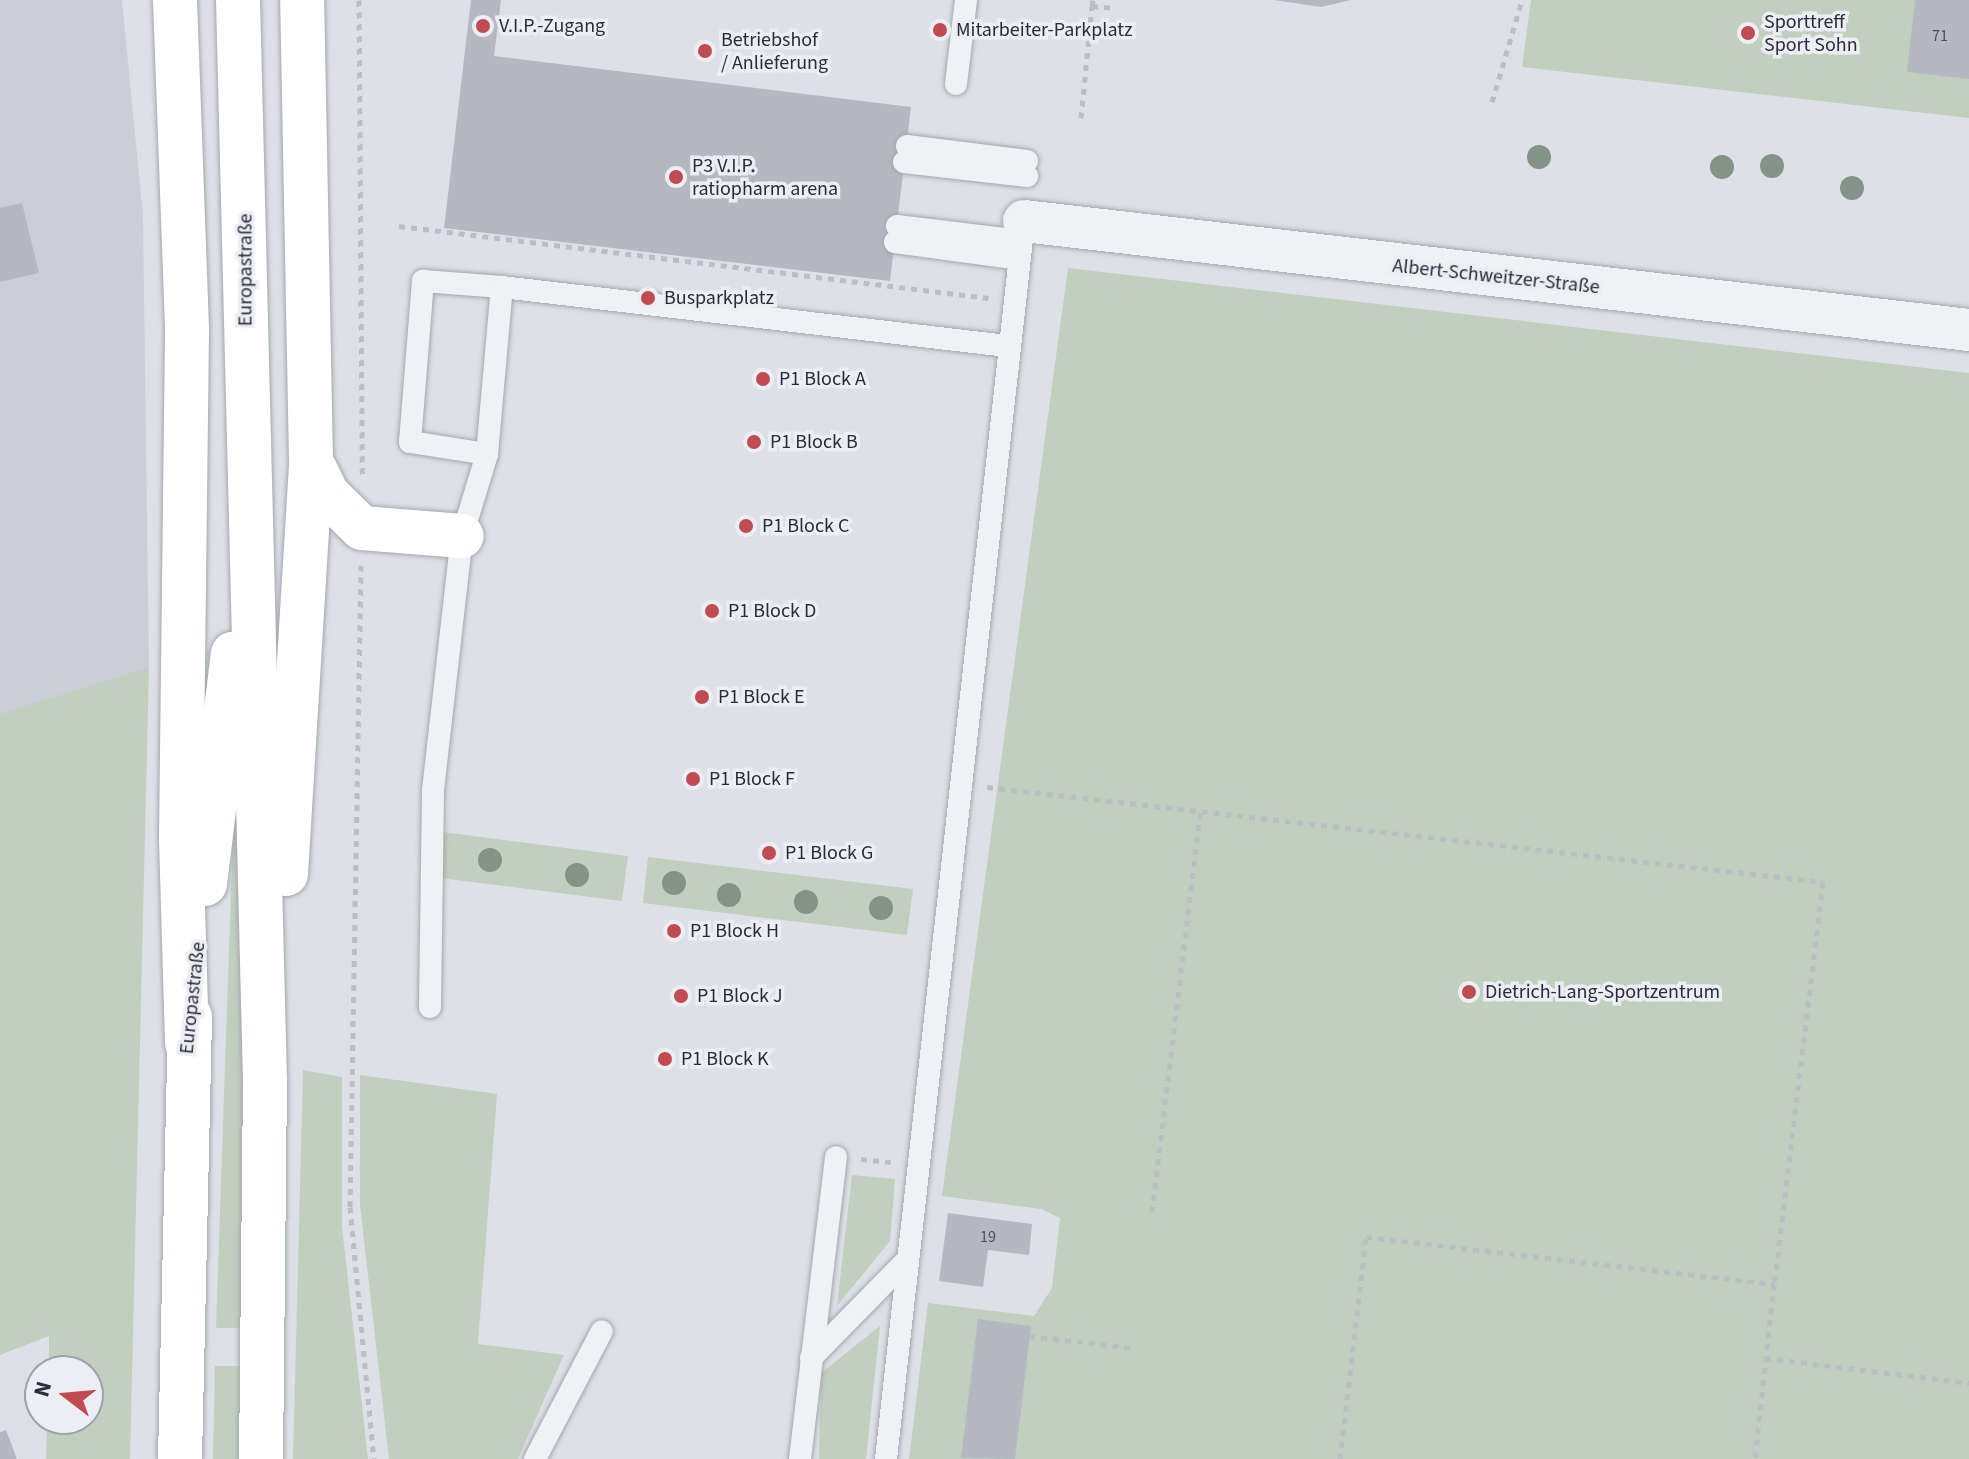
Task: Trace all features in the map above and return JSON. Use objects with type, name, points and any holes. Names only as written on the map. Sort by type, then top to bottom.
[{"type":"main road","points":[[175,0],[187,332],[181,840],[187,1043]]},
{"type":"main road","name":"Europastraße","points":[[238,0],[247,541],[265,1080],[261,1459]]},
{"type":"main road","points":[[265,1080],[304,652],[311,461],[302,0]]},
{"type":"main road","points":[[311,461],[327,494],[362,528],[462,536]]},
{"type":"main road","points":[[304,652],[334,563],[362,528]]},
{"type":"main road","name":"Europastraße","points":[[180,1459],[187,1043],[247,541]]},
{"type":"street","name":"Albert-Schweitzer-Straße","points":[[1021,240],[1969,330]]},
{"type":"lane","points":[[956,84],[966,0]]},
{"type":"lane","points":[[906,154],[1027,168],[979,171],[906,154]]},
{"type":"lane","points":[[896,234],[973,235],[1021,240],[896,234]]},
{"type":"lane","points":[[886,1459],[914,1164],[1021,240]]},
{"type":"lane","points":[[487,454],[410,442],[423,281],[502,287],[1007,346]]},
{"type":"lane","points":[[430,1007],[433,790],[462,536],[487,454],[502,287]]},
{"type":"lane","points":[[800,1459],[836,1157]]},
{"type":"lane","points":[[811,1358],[904,1263]]},
{"type":"lane","points":[[535,1459],[602,1331]]},
{"type":"path","points":[[359,0],[362,528],[350,1207],[374,1459]]},
{"type":"path","points":[[1492,102],[1522,0]]},
{"type":"path","points":[[1081,118],[1093,3],[1116,8]]},
{"type":"path","points":[[399,226],[1014,301]]},
{"type":"path","points":[[957,784],[1201,808],[1823,882],[1755,1459]]},
{"type":"path","points":[[1152,1212],[1201,808]]},
{"type":"path","points":[[836,1157],[914,1164]]},
{"type":"path","points":[[1340,1459],[1366,1237],[1774,1284]]},
{"type":"path","points":[[1029,1336],[1135,1348]]},
{"type":"path","points":[[1765,1358],[1969,1383]]},
{"type":"shaded area","points":[[0,0],[122,0],[143,216],[149,667],[0,721]]},
{"type":"green space","name":"Sporttreff Sport Sohn","points":[[1531,0],[1969,0],[1969,118],[1522,67]]},
{"type":"green space","name":"Dietrich-Lang-Sportzentrum","points":[[1068,268],[1969,373],[1969,1459],[909,1459],[928,1303],[1034,1316],[1052,1288],[1060,1218],[1041,1209],[942,1196]]},
{"type":"green space","points":[[149,667],[130,1459],[46,1459],[47,1435],[104,1435],[104,1355],[49,1355],[49,1336],[0,1355],[0,714]]},
{"type":"green space","points":[[233,832],[245,832],[243,1328],[216,1328]]},
{"type":"green space","points":[[442,832],[628,856],[622,901],[440,878]]},
{"type":"green space","points":[[648,857],[913,889],[907,935],[643,903]]},
{"type":"green space","points":[[303,1070],[342,1077],[342,1227],[368,1459],[293,1459]]},
{"type":"green space","points":[[360,1075],[497,1094],[478,1344],[564,1355],[518,1459],[389,1459],[360,1205]]},
{"type":"green space","points":[[852,1175],[895,1179],[890,1241],[837,1306]]},
{"type":"green space","points":[[880,1326],[866,1459],[819,1459],[821,1373]]},
{"type":"green space","points":[[215,1366],[242,1366],[240,1459],[213,1459]]},
{"type":"building","name":"P3 V.I.P. ratiopharm arena","points":[[471,0],[501,0],[494,56],[911,107],[890,281],[444,228]]},
{"type":"building","points":[[1274,0],[1351,0],[1321,7]]},
{"type":"building","points":[[1915,0],[1969,0],[1969,79],[1907,72]]},
{"type":"building","points":[[22,203],[39,273],[0,282],[0,208]]},
{"type":"building","points":[[948,1213],[1032,1224],[1029,1255],[988,1250],[983,1287],[939,1281]]},
{"type":"building","points":[[978,1319],[1031,1326],[1015,1459],[961,1458]]},
{"type":"building","points":[[6,1430],[17,1459],[0,1459],[0,1432]]},
{"type":"place","name":"V.I.P.-Zugang","points":[[483,26]]},
{"type":"place","name":"Mitarbeiter-Parkplatz","points":[[940,30]]},
{"type":"place","name":"Sporttreff Sport Sohn","points":[[1748,33]]},
{"type":"place","name":"Betriebshof / Anlieferung","points":[[705,51]]},
{"type":"place","name":"P3 V.I.P. ratiopharm arena","points":[[676,177]]},
{"type":"place","name":"Busparkplatz","points":[[648,298]]},
{"type":"place","name":"P1 Block A","points":[[763,379]]},
{"type":"place","name":"P1 Block B","points":[[754,442]]},
{"type":"place","name":"P1 Block C","points":[[746,526]]},
{"type":"place","name":"P1 Block D","points":[[712,611]]},
{"type":"place","name":"P1 Block E","points":[[702,697]]},
{"type":"place","name":"P1 Block F","points":[[693,779]]},
{"type":"place","name":"P1 Block G","points":[[769,853]]},
{"type":"place","name":"P1 Block H","points":[[674,931]]},
{"type":"place","name":"Dietrich-Lang-Sportzentrum","points":[[1469,992]]},
{"type":"place","name":"P1 Block J","points":[[681,996]]},
{"type":"place","name":"P1 Block K","points":[[665,1059]]}]
